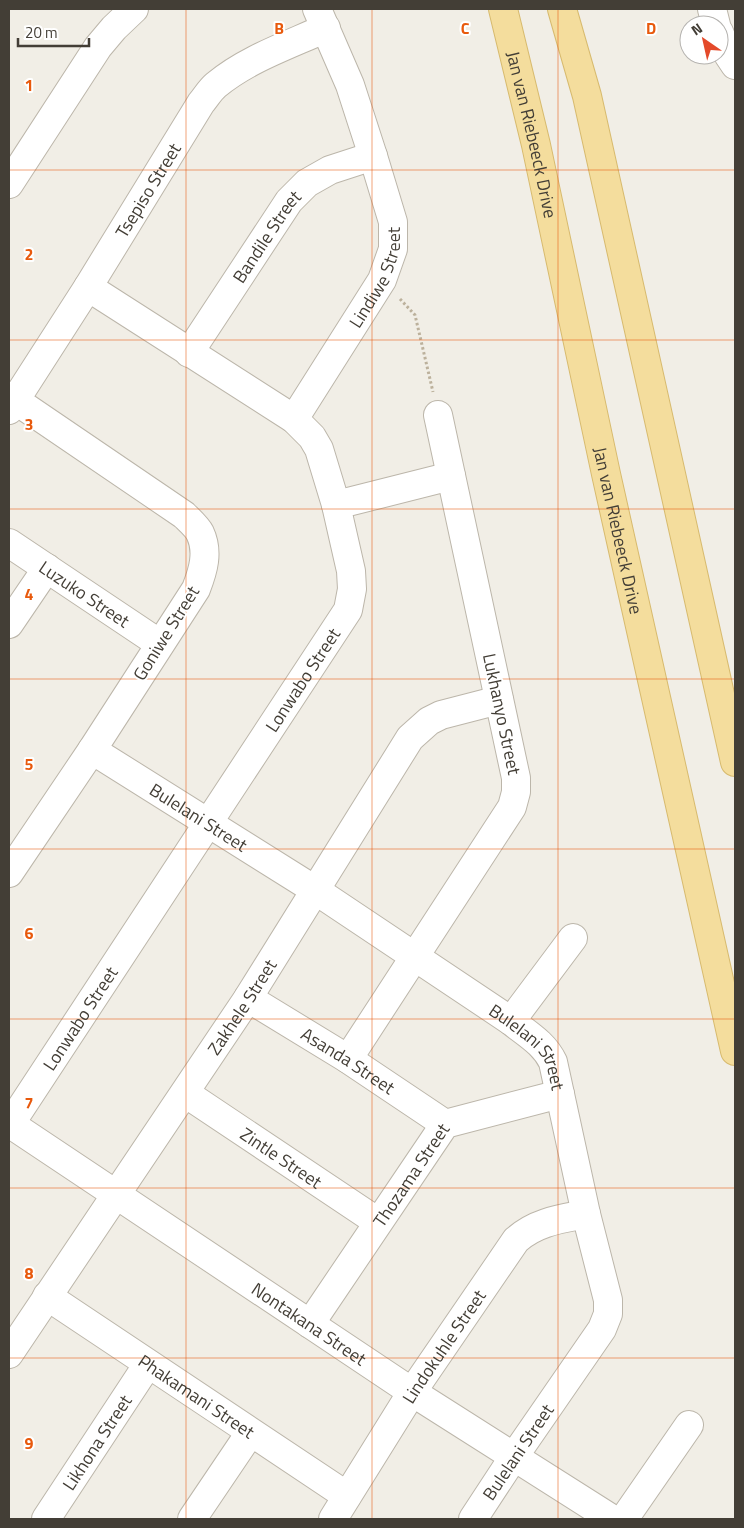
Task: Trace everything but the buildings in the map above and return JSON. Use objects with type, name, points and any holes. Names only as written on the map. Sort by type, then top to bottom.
[{"type":"main road","name":"Jan van Riebeeck Drive","points":[[502,9],[536,145],[604,464],[735,1051]]},
{"type":"main road","points":[[562,9],[589,106],[735,762]]},
{"type":"street","points":[[9,184],[98,47],[134,9]]},
{"type":"street","name":"Lindiwe Street","points":[[294,418],[382,280],[393,249],[393,222],[373,156],[350,86],[322,18]]},
{"type":"street","name":"Tsepiso Street","points":[[11,402],[88,287],[201,103],[214,87],[232,73],[322,18]]},
{"type":"street","name":"Bandile Street","points":[[189,353],[289,201],[307,183],[322,174],[373,156]]},
{"type":"street","name":"Lonwabo Street","points":[[9,1124],[348,610],[352,589],[351,571],[336,505],[319,450],[312,437],[294,418],[88,287]]},
{"type":"street","name":"Goniwe Street","points":[[9,873],[92,750],[196,589],[204,568],[204,549],[200,533],[184,514],[11,402]]},
{"type":"street","name":"Lukhanyo Street","points":[[348,1059],[512,807],[516,792],[516,778],[438,416]]},
{"type":"street","points":[[336,505],[452,476]]},
{"type":"street","name":"Luzuko Street","points":[[9,544],[160,644]]},
{"type":"street","points":[[9,624],[47,568]]},
{"type":"street","name":"Zakhele Street","points":[[9,1354],[248,998],[410,738],[428,721],[441,715],[499,700]]},
{"type":"street","name":"Bulelani Street","points":[[92,750],[315,890],[511,1022],[541,1044],[553,1062],[586,1214],[608,1300],[608,1314],[602,1329],[513,1458],[474,1519]]},
{"type":"street","points":[[511,1022],[573,938]]},
{"type":"street","name":"Asanda Street","points":[[248,998],[348,1059],[445,1124]]},
{"type":"street","name":"Zintle Street","points":[[185,1093],[378,1222]]},
{"type":"street","name":"Thozama Street","points":[[310,1324],[445,1124],[560,1094]]},
{"type":"street","name":"Nontakana Street","points":[[9,1124],[116,1193],[412,1392],[513,1458],[612,1519]]},
{"type":"street","name":"Lindokuhle Street","points":[[333,1519],[412,1392],[516,1240],[526,1231],[540,1224],[586,1214]]},
{"type":"street","name":"Phakamani Street","points":[[47,1296],[347,1496]]},
{"type":"street","name":"Likhona Street","points":[[46,1519],[148,1364]]},
{"type":"street","points":[[624,1519],[689,1425]]},
{"type":"street","points":[[192,1519],[250,1433]]},
{"type":"path","points":[[382,280],[415,315],[438,416]]}]
